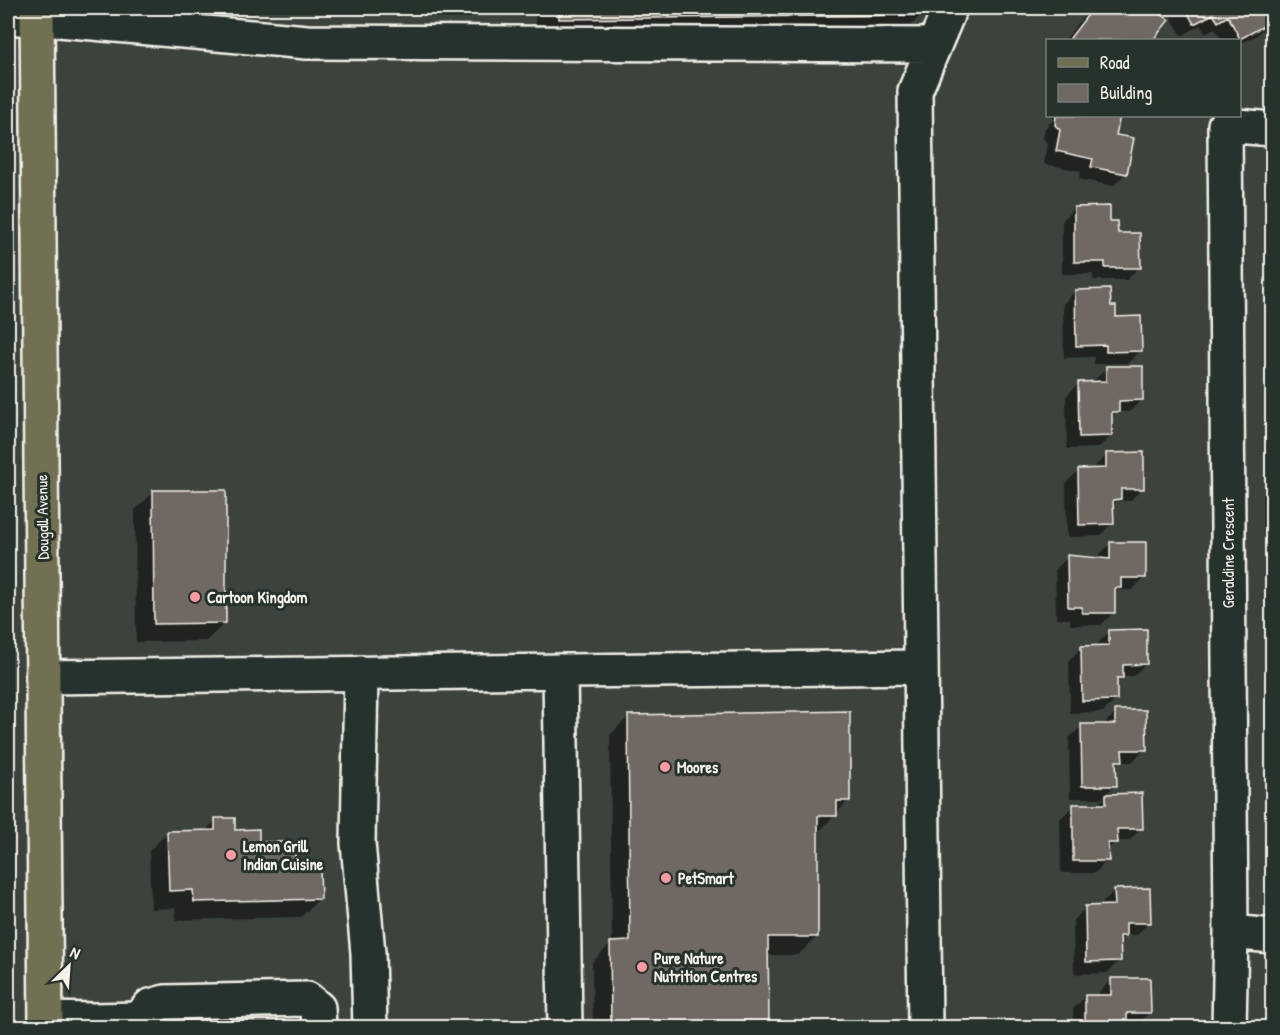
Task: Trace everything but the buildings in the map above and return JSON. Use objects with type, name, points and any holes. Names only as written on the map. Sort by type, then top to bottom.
[{"type":"main road","name":"Dougall Avenue","points":[[27,14],[43,677],[46,1023]]},
{"type":"street","points":[[925,1028],[915,91],[950,8]]},
{"type":"street","points":[[27,14],[163,18],[307,42],[934,45]]},
{"type":"street","name":"Geraldine Crescent","points":[[1229,1028],[1231,932],[1225,125],[1272,129]]},
{"type":"street","points":[[43,677],[921,667]]},
{"type":"street","points":[[560,671],[565,1028]]},
{"type":"street","points":[[361,673],[358,843],[368,953],[370,1028]]},
{"type":"street","points":[[1231,932],[1272,936]]},
{"type":"street","points":[[46,1023],[94,1020],[139,1023],[150,1006],[165,1002],[307,999],[318,1008],[319,1028]]},
{"type":"place","name":"Cartoon Kingdom","points":[[195,597]]},
{"type":"place","name":"Moores","points":[[665,767]]},
{"type":"place","name":"Lemon Grill Indian Cuisine","points":[[231,855]]},
{"type":"place","name":"PetSmart","points":[[666,878]]},
{"type":"place","name":"Pure Nature Nutrition Centres","points":[[642,967]]}]
